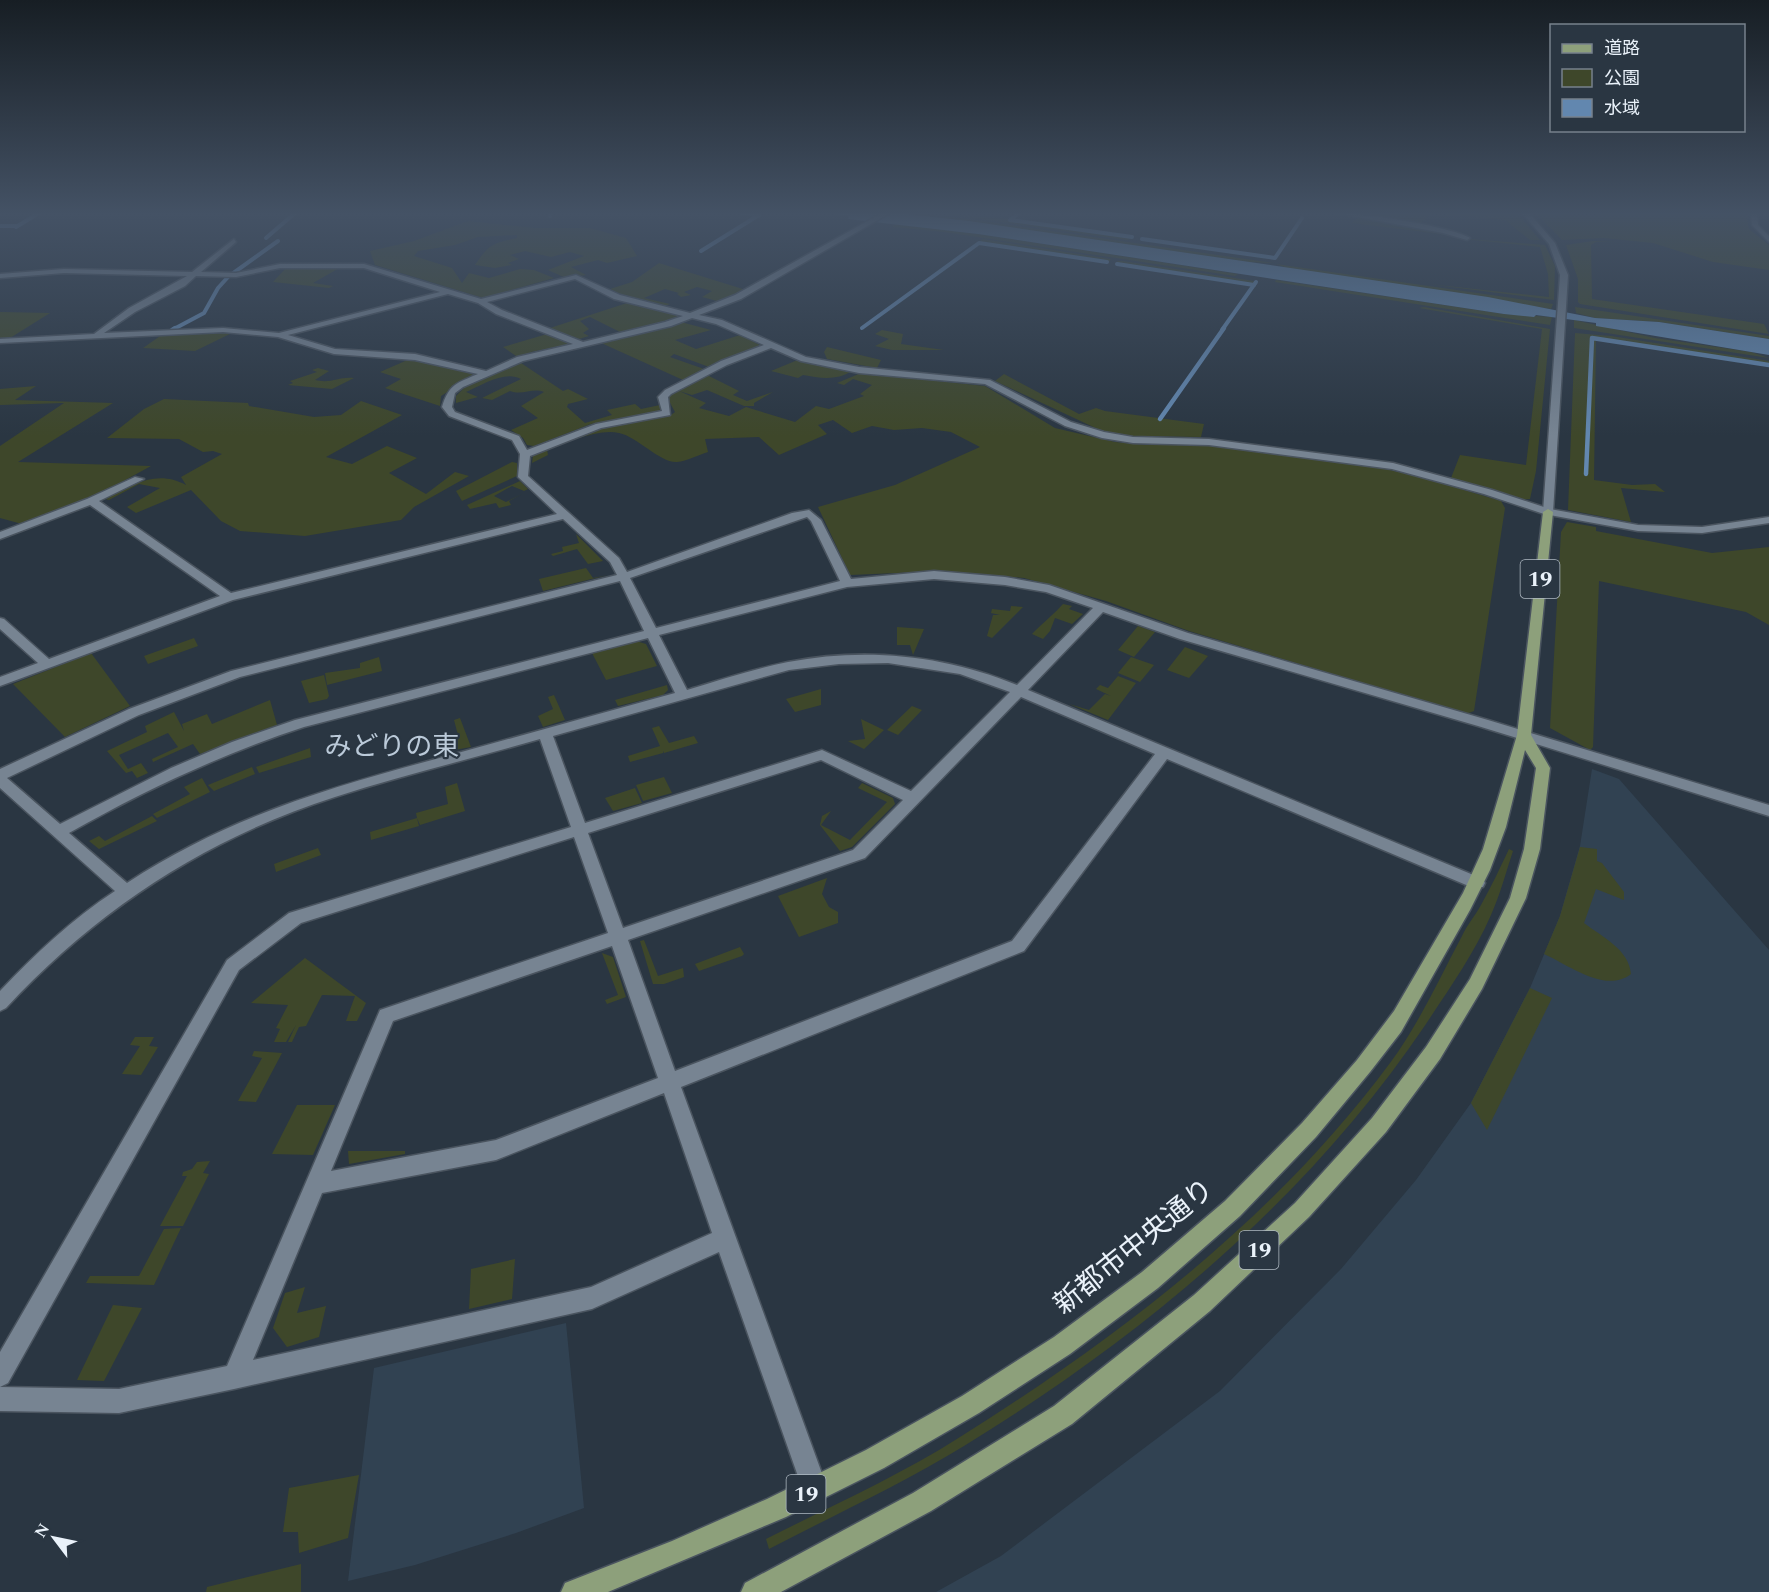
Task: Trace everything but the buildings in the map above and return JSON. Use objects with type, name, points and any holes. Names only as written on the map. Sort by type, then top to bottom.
[{"type":"main road","name":"新都市中央通り","points":[[574,1592],[729,1531],[814,1490],[894,1450],[1026,1372],[1154,1278],[1265,1179],[1343,1091],[1394,1026],[1476,882],[1493,840],[1514,759],[1524,735],[1548,512]]},
{"type":"main road","name":"19","points":[[754,1592],[922,1502],[1063,1415],[1202,1303],[1302,1210],[1371,1134],[1433,1053],[1476,984],[1518,898],[1533,849],[1543,768],[1524,735]]},
{"type":"street","points":[[98,334],[132,310],[176,287]]},
{"type":"street","points":[[433,287],[481,301],[499,312],[582,344]]},
{"type":"street","points":[[481,301],[538,287]]},
{"type":"street","points":[[596,287],[617,297],[719,322],[804,358],[858,369],[987,382],[1068,424],[1102,435],[1133,441],[1209,442],[1393,466],[1488,492],[1548,512],[1595,522],[1673,531],[1729,527],[1769,520]]},
{"type":"street","points":[[683,695],[615,560],[523,477],[525,453],[516,438],[460,418],[447,407],[451,392],[484,373],[533,354],[635,332],[693,315],[756,287]]},
{"type":"street","points":[[1548,512],[1563,287]]},
{"type":"street","points":[[279,335],[448,292]]},
{"type":"street","points":[[0,340],[223,330],[279,335],[320,348],[415,357],[484,373]]},
{"type":"street","points":[[525,453],[599,426],[667,413],[663,397],[668,392],[724,363],[770,345]]},
{"type":"street","points":[[0,536],[91,501],[139,479]]},
{"type":"street","points":[[91,501],[229,597]]},
{"type":"street","points":[[0,775],[134,712],[236,674],[623,577],[809,513],[816,520],[847,583]]},
{"type":"street","points":[[0,682],[229,597],[565,515]]},
{"type":"street","points":[[58,831],[126,793],[246,740],[300,723],[847,583],[904,576],[981,578],[1049,589],[1184,636],[1524,735],[1769,811]]},
{"type":"street","points":[[234,1377],[386,1016],[859,854],[1102,606]]},
{"type":"street","points":[[0,622],[46,664]]},
{"type":"street","points":[[0,1003],[64,938],[125,891],[174,860],[277,811],[330,793],[545,733],[788,666],[818,661],[873,657],[955,668],[1019,690],[1476,882]]},
{"type":"street","points":[[545,733],[671,1081],[814,1490]]},
{"type":"street","points":[[316,1184],[496,1150],[1018,946],[1165,751]]},
{"type":"street","points":[[0,1375],[232,965],[296,918],[822,754],[914,799]]},
{"type":"street","points":[[0,780],[125,891]]},
{"type":"street","points":[[0,1399],[119,1401],[592,1298],[725,1238]]},
{"type":"shaded area","points":[[1592,769],[1619,779],[1769,950],[1769,1592],[936,1592],[1001,1556],[1220,1391],[1341,1269],[1416,1180],[1471,1103],[1530,988],[1560,916],[1580,846]]},
{"type":"shaded area","points":[[566,1323],[584,1508],[516,1533],[415,1565],[348,1581],[374,1368]]},
{"type":"green space","points":[[448,287],[521,287],[483,298]]},
{"type":"green space","points":[[696,287],[684,292],[691,295],[681,297],[677,294],[679,293],[665,289],[644,298],[670,304],[663,306],[648,305],[610,289]]},
{"type":"green space","points":[[698,287],[737,287],[746,290],[700,310],[717,301],[702,297],[712,291]]},
{"type":"green space","points":[[1309,287],[1325,287],[1504,314],[1552,317],[1550,325]]},
{"type":"green space","points":[[1409,287],[1437,287],[1553,304],[1551,309]]},
{"type":"green space","points":[[1454,287],[1459,287],[1549,297],[1549,287],[1554,287],[1554,300]]},
{"type":"green space","points":[[1578,287],[1592,287],[1592,299],[1764,324],[1769,334],[1580,304]]},
{"type":"green space","points":[[627,303],[681,316],[624,334],[590,317],[580,321],[589,329],[583,333],[589,336],[579,339],[550,328]]},
{"type":"green space","points":[[1575,307],[1769,336],[1769,339],[1659,322],[1595,318],[1576,313]]},
{"type":"green space","points":[[1419,308],[1550,329],[1536,471],[1530,499],[1520,500],[1451,478],[1460,455],[1526,465],[1542,329]]},
{"type":"green space","points":[[0,312],[50,313],[10,338],[0,338]]},
{"type":"green space","points":[[1574,320],[1655,338],[1751,352],[1769,358],[1574,328]]},
{"type":"green space","points":[[681,322],[711,330],[675,340],[696,349],[740,335],[762,346],[709,367],[674,354],[670,357],[704,369],[683,380],[599,342]]},
{"type":"green space","points":[[882,330],[903,334],[901,344],[944,350],[892,350],[875,346],[889,339],[875,334]]},
{"type":"green space","points":[[232,333],[195,351],[143,348],[163,334]]},
{"type":"green space","points":[[1575,333],[1611,336],[1769,361],[1769,365],[1596,338],[1594,480],[1632,485],[1655,484],[1665,492],[1621,488],[1631,522],[1568,510]]},
{"type":"green space","points":[[547,334],[570,344],[531,352],[519,358],[503,347]]},
{"type":"green space","points":[[827,347],[881,360],[877,368],[827,359],[824,352]]},
{"type":"green space","points":[[412,358],[473,376],[441,396],[440,406],[385,388],[401,379],[380,372]]},
{"type":"green space","points":[[800,359],[852,371],[834,377],[803,375],[798,378],[771,371]]},
{"type":"green space","points":[[521,363],[563,391],[568,389],[588,399],[568,404],[567,407],[585,423],[612,415],[607,410],[635,404],[641,409],[660,405],[660,412],[591,424],[534,446],[527,445],[523,438],[511,430],[538,418],[521,406],[544,392],[510,391],[492,400],[482,398],[521,379],[508,376],[493,379],[466,392],[478,397],[456,403],[456,396],[467,385]]},
{"type":"green space","points":[[318,368],[329,371],[315,380],[354,378],[332,389],[288,385],[293,383],[290,381],[317,372],[312,370]]},
{"type":"green space","points":[[861,373],[985,386],[1055,428],[1115,442],[1147,445],[1195,444],[1372,466],[1421,477],[1501,501],[1505,508],[1474,711],[1466,714],[1189,631],[1106,601],[1024,578],[943,571],[850,575],[818,507],[895,485],[980,447],[951,432],[922,428],[894,430],[872,426],[852,433],[833,420],[818,425],[827,434],[779,455],[759,437],[705,439],[708,452],[677,462],[663,458],[626,435],[611,432],[592,434],[552,447],[600,428],[671,415],[675,412],[668,399],[671,394],[707,375],[739,391],[733,395],[747,401],[773,392],[754,403],[754,406],[744,406],[707,390],[692,395],[679,391],[706,403],[699,408],[729,416],[746,407],[795,422],[816,406],[829,409],[864,396],[860,394],[872,385],[853,379],[844,385],[837,383]]},
{"type":"green space","points":[[1004,374],[1079,414],[1096,408],[1204,424],[1201,437],[1130,436],[1104,432],[995,381]]},
{"type":"green space","points":[[36,386],[15,400],[113,403],[18,462],[151,466],[105,491],[22,524],[0,518],[0,446],[64,403],[0,405],[0,389]]},
{"type":"green space","points":[[164,399],[248,403],[249,406],[314,417],[341,415],[361,401],[402,415],[326,457],[352,464],[387,446],[417,458],[389,473],[426,494],[455,472],[469,476],[414,507],[401,520],[305,536],[240,531],[221,521],[191,490],[136,513],[127,507],[160,488],[139,484],[109,500],[105,499],[135,484],[155,479],[165,478],[186,485],[181,477],[222,454],[213,451],[203,452],[179,439],[107,438],[144,409]]},
{"type":"green space","points":[[547,449],[548,455],[532,463],[533,455]]},
{"type":"green space","points":[[512,462],[517,463],[517,476],[462,501],[456,491]]},
{"type":"green space","points":[[520,481],[528,489],[524,491],[512,486],[494,496],[506,502],[522,494],[509,501],[511,505],[499,508],[496,503],[470,509],[467,505]]},
{"type":"green space","points":[[1567,522],[1596,527],[1596,531],[1712,553],[1769,547],[1769,625],[1746,612],[1599,581],[1593,747],[1590,750],[1550,728],[1561,532]]},
{"type":"green space","points":[[576,534],[603,561],[588,564],[577,549],[553,556],[551,554],[563,551],[562,547],[579,543]]},
{"type":"green space","points":[[586,568],[593,578],[608,575],[543,591],[539,579]]},
{"type":"green space","points":[[1063,604],[1072,606],[1069,609],[1083,614],[1072,624],[1055,618],[1050,631],[1043,639],[1032,634],[1057,611]]},
{"type":"green space","points":[[1011,606],[1023,607],[992,638],[987,636],[993,615],[1000,615],[991,613],[992,609],[1010,611]]},
{"type":"green space","points":[[1138,626],[1155,632],[1134,657],[1118,650]]},
{"type":"green space","points":[[897,627],[924,629],[913,655],[910,645],[897,645]]},
{"type":"green space","points":[[194,638],[198,646],[148,664],[144,656]]},
{"type":"green space","points":[[636,641],[646,644],[657,666],[606,680],[592,653]]},
{"type":"green space","points":[[1185,647],[1208,656],[1189,678],[1167,670]]},
{"type":"green space","points":[[91,653],[130,706],[65,737],[13,684]]},
{"type":"green space","points":[[379,657],[382,671],[327,685],[325,673],[360,668],[360,663]]},
{"type":"green space","points":[[1131,657],[1154,665],[1140,682],[1118,673]]},
{"type":"green space","points":[[324,675],[329,696],[327,699],[309,703],[301,681]]},
{"type":"green space","points":[[1118,676],[1136,683],[1108,720],[1069,704],[1089,710],[1105,694],[1111,696],[1096,689],[1100,685],[1108,688]]},
{"type":"green space","points":[[667,685],[668,690],[663,695],[618,706],[615,700]]},
{"type":"green space","points":[[821,689],[821,705],[795,712],[786,699]]},
{"type":"green space","points":[[554,695],[565,720],[543,727],[538,716],[553,709],[548,697]]},
{"type":"green space","points":[[270,700],[277,725],[200,754],[193,744],[153,762],[152,759],[178,747],[168,733],[119,755],[128,769],[141,763],[148,773],[137,778],[132,771],[126,773],[107,751],[147,732],[145,726],[174,712],[184,731],[182,724],[207,714],[212,724]]},
{"type":"green space","points":[[912,706],[922,710],[898,735],[887,730]]},
{"type":"green space","points":[[460,718],[471,747],[444,752],[443,744],[459,739],[454,720]]},
{"type":"green space","points":[[861,719],[884,730],[864,749],[848,741],[865,739]]},
{"type":"green space","points":[[659,726],[669,743],[694,736],[698,743],[630,762],[628,756],[660,746],[652,728]]},
{"type":"green space","points":[[310,748],[311,757],[259,773],[256,767]]},
{"type":"green space","points":[[252,767],[255,774],[214,791],[208,785]]},
{"type":"green space","points":[[664,777],[672,793],[643,801],[636,785]]},
{"type":"green space","points":[[202,778],[210,792],[157,818],[153,814],[190,794],[184,787]]},
{"type":"green space","points":[[457,783],[465,811],[420,825],[416,813],[448,804],[445,787]]},
{"type":"green space","points":[[862,783],[893,798],[895,804],[852,847],[840,851],[820,825],[822,816],[831,811],[821,825],[850,840],[887,802],[858,788]]},
{"type":"green space","points":[[635,788],[642,803],[613,811],[605,798]]},
{"type":"green space","points":[[152,816],[157,821],[99,849],[89,841],[99,836],[105,841]]},
{"type":"green space","points":[[417,818],[419,826],[371,840],[370,832]]},
{"type":"green space","points":[[1580,847],[1597,849],[1597,861],[1602,863],[1624,892],[1624,900],[1596,889],[1584,923],[1614,944],[1625,957],[1631,974],[1621,979],[1610,981],[1587,976],[1544,954],[1560,916]]},
{"type":"green space","points":[[318,848],[321,855],[276,872],[274,864]]},
{"type":"green space","points":[[1509,849],[1513,851],[1500,891],[1477,944],[1426,1024],[1380,1088],[1329,1148],[1275,1205],[1218,1259],[1158,1310],[1095,1358],[964,1446],[868,1499],[769,1549],[766,1539],[913,1465],[960,1437],[1079,1358],[1193,1270],[1246,1222],[1297,1172],[1345,1119],[1390,1063],[1419,1017],[1464,932],[1485,898]]},
{"type":"green space","points":[[827,878],[822,894],[829,907],[838,912],[838,923],[799,937],[778,896]]},
{"type":"green space","points":[[644,940],[658,976],[683,968],[684,977],[664,984],[653,984],[640,941]]},
{"type":"green space","points":[[740,947],[744,954],[742,956],[699,971],[695,964]]},
{"type":"green space","points":[[602,953],[613,957],[626,997],[607,1004],[605,1000],[618,995]]},
{"type":"green space","points":[[305,958],[366,1003],[357,1021],[346,1021],[355,996],[322,995],[306,1026],[299,1027],[292,1042],[288,1042],[296,1025],[286,1042],[274,1042],[280,1029],[276,1028],[288,1005],[251,1003]]},
{"type":"green space","points":[[1530,988],[1552,998],[1487,1130],[1471,1103]]},
{"type":"green space","points":[[135,1037],[154,1037],[149,1046],[158,1047],[141,1075],[122,1074],[140,1046],[130,1045]]},
{"type":"green space","points":[[254,1051],[282,1053],[256,1102],[238,1101],[262,1058],[252,1056]]},
{"type":"green space","points":[[297,1105],[335,1105],[313,1155],[272,1154]]},
{"type":"green space","points":[[348,1151],[405,1151],[405,1154],[349,1164]]},
{"type":"green space","points":[[210,1161],[203,1173],[209,1174],[183,1226],[160,1226],[187,1176],[182,1176],[183,1172],[192,1169],[197,1162]]},
{"type":"green space","points":[[181,1228],[154,1285],[86,1283],[90,1276],[139,1276],[164,1229]]},
{"type":"green space","points":[[515,1259],[512,1299],[469,1309],[471,1269]]},
{"type":"green space","points":[[305,1287],[297,1313],[326,1306],[319,1337],[287,1347],[273,1328],[285,1293]]},
{"type":"green space","points":[[113,1305],[142,1308],[104,1381],[77,1380]]},
{"type":"green space","points":[[359,1475],[348,1538],[299,1553],[298,1532],[283,1532],[289,1488]]},
{"type":"green space","points":[[301,1564],[301,1592],[206,1592],[207,1587]]},
{"type":"water","points":[[1328,287],[1422,287],[1488,297],[1595,318],[1659,322],[1769,339],[1769,355],[1596,326],[1596,323],[1536,315],[1534,317]]},
{"type":"waterway","points":[[175,328],[172,330],[204,313],[219,287]]},
{"type":"waterway","points":[[862,328],[918,287]]},
{"type":"waterway","points":[[1222,330],[1252,287]]},
{"type":"waterway","points":[[1160,419],[1224,328]]},
{"type":"waterway","points":[[1586,474],[1592,338],[1769,365]]},
{"type":"district","name":"みどりの東","points":[[392,747]]}]
